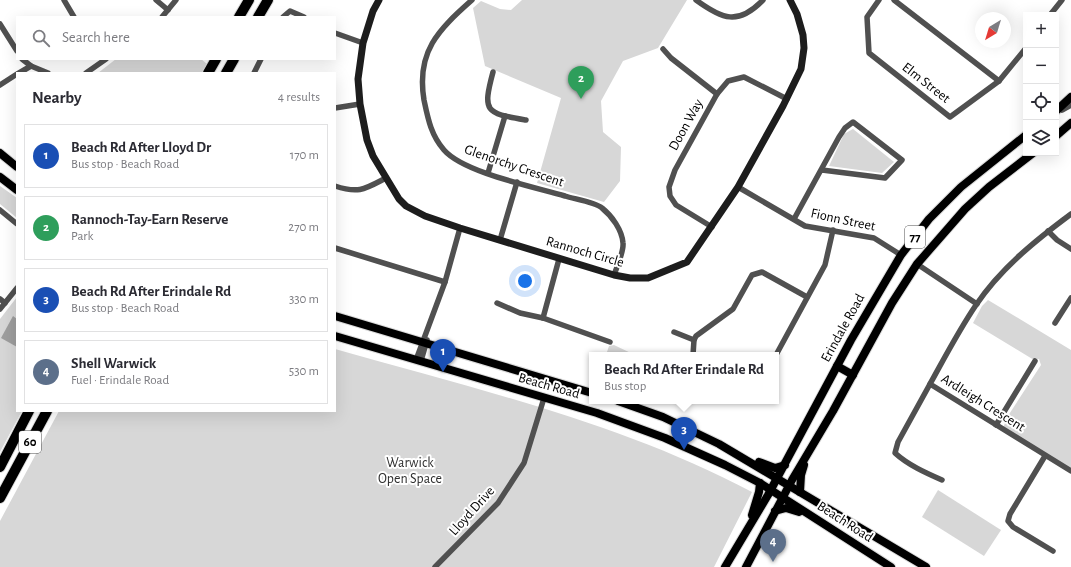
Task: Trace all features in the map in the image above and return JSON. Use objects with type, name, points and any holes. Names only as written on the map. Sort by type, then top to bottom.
[{"type":"highway","points":[[240,16],[249,0]]},
{"type":"highway","points":[[258,16],[264,1]]},
{"type":"highway","points":[[209,72],[215,60]]},
{"type":"highway","points":[[227,72],[233,60]]},
{"type":"highway","name":"60","points":[[0,467],[28,412]]},
{"type":"highway","name":"60","points":[[0,498],[46,412]]},
{"type":"main road","points":[[1059,108],[1071,97]]},
{"type":"main road","points":[[1059,133],[1071,123]]},
{"type":"main road","name":"Erindale Road","points":[[725,567],[771,490],[813,408],[887,276],[901,255],[929,219],[961,187],[1023,137]]},
{"type":"main road","points":[[0,153],[16,166]]},
{"type":"main road","name":"77","points":[[746,567],[782,497],[854,375],[892,304],[917,264],[965,209],[989,187],[1030,156]]},
{"type":"main road","points":[[0,177],[16,189]]},
{"type":"main road","name":"Beach Road","points":[[336,316],[589,392]]},
{"type":"main road","name":"Beach Road","points":[[336,336],[625,422],[654,433],[725,465],[760,483],[891,567]]},
{"type":"main road","points":[[837,366],[854,375]]},
{"type":"main road","name":"Beach Road","points":[[626,404],[663,417],[733,452],[926,567]]},
{"type":"main road","points":[[800,492],[801,475],[805,462],[815,446],[819,434]]},
{"type":"main road","points":[[733,452],[766,466],[775,468],[785,465]]},
{"type":"main road","points":[[734,552],[738,538],[752,514],[759,492],[760,483]]},
{"type":"main road","points":[[775,511],[781,509],[794,509],[827,526]]},
{"type":"street","points":[[64,0],[73,16]]},
{"type":"street","points":[[156,0],[168,10]]},
{"type":"street","points":[[163,16],[176,0]]},
{"type":"street","name":"Rannoch Circle","points":[[379,0],[373,11],[363,43],[358,79],[360,104],[369,148],[386,178],[406,206],[425,216],[460,228],[559,259],[614,275],[630,278],[648,278],[687,262],[738,187],[787,99],[801,69],[804,48],[800,24],[790,0]]},
{"type":"street","name":"Glenorchy Crescent","points":[[472,0],[448,21],[431,44],[425,61],[422,76],[423,92],[429,124],[435,138],[444,150],[461,162],[488,173],[601,207],[616,222],[623,244],[614,275]]},
{"type":"street","points":[[696,0],[718,15],[735,18],[755,9],[763,0]]},
{"type":"street","name":"Elm Street","points":[[879,0],[867,16],[868,53],[950,117],[999,80],[1023,52]]},
{"type":"street","points":[[894,0],[999,80]]},
{"type":"street","points":[[1052,12],[1062,0]]},
{"type":"street","points":[[284,16],[290,11],[302,16]]},
{"type":"street","points":[[0,24],[16,49]]},
{"type":"street","points":[[336,33],[363,43]]},
{"type":"street","points":[[663,49],[671,58],[717,94]]},
{"type":"street","points":[[23,60],[31,66],[46,72]]},
{"type":"street","points":[[87,72],[103,60]]},
{"type":"street","points":[[254,72],[260,60]]},
{"type":"street","points":[[21,72],[31,66]]},
{"type":"street","points":[[493,72],[487,101],[493,112],[526,120]]},
{"type":"street","points":[[0,85],[16,75]]},
{"type":"street","name":"Doon Way","points":[[712,227],[676,205],[670,196],[669,187],[672,176],[717,94],[728,81],[744,77],[787,99]]},
{"type":"street","points":[[336,108],[360,104]]},
{"type":"street","points":[[1059,110],[1071,105]]},
{"type":"street","points":[[488,173],[505,116]]},
{"type":"street","points":[[794,219],[839,137],[845,128],[852,122],[902,160],[885,178],[822,170]]},
{"type":"street","points":[[336,186],[358,191],[364,190],[386,178]]},
{"type":"street","points":[[500,240],[516,182]]},
{"type":"street","name":"Fionn Street","points":[[738,187],[805,226],[874,238],[901,255]]},
{"type":"street","points":[[0,210],[16,223]]},
{"type":"street","name":"Ardleigh Crescent","points":[[1071,214],[1048,231],[1013,261],[976,304],[930,384],[1071,471]]},
{"type":"street","points":[[418,361],[445,282],[460,228]]},
{"type":"street","points":[[778,352],[825,265],[833,230]]},
{"type":"street","points":[[1048,231],[1057,240],[1071,249]]},
{"type":"street","points":[[336,248],[445,282]]},
{"type":"street","points":[[543,318],[559,259]]},
{"type":"street","points":[[917,264],[976,304]]},
{"type":"street","points":[[693,352],[694,340],[696,336],[733,309],[752,275],[762,272],[807,297]]},
{"type":"street","points":[[0,310],[2,301],[16,289]]},
{"type":"street","points":[[1055,323],[1071,298]]},
{"type":"street","points":[[496,303],[520,313],[543,318],[610,342]]},
{"type":"street","points":[[674,332],[694,340]]},
{"type":"street","points":[[996,424],[1035,361]]},
{"type":"street","points":[[930,384],[898,442],[895,453],[901,459],[942,480]]},
{"type":"street","name":"Lloyd Drive","points":[[435,567],[498,503],[524,463],[544,398]]},
{"type":"street","points":[[1045,456],[1010,514],[1008,521],[1013,527],[1053,551]]},
{"type":"green space","points":[[522,0],[687,0],[658,48],[623,61],[601,101],[603,132],[621,147],[620,181],[604,202],[537,183],[561,98],[485,66],[473,8],[481,1],[500,9],[511,10]]},
{"type":"green space","points":[[115,60],[202,60],[207,64],[203,72],[99,72]]},
{"type":"green space","points":[[853,129],[894,162],[882,173],[829,166],[844,134]]},
{"type":"green space","points":[[0,186],[16,197],[16,217],[0,204]]},
{"type":"green space","points":[[16,298],[16,412],[21,412],[0,452],[0,319]]},
{"type":"green space","points":[[988,300],[1071,350],[1071,470],[1003,429],[1006,419],[1041,365],[1039,359],[1034,360],[973,323],[982,306]]},
{"type":"green space","points":[[614,345],[629,352],[607,352],[609,346]]},
{"type":"green space","name":"Warwick Open Space","points":[[336,349],[495,394],[600,427],[652,446],[703,468],[752,492],[714,567],[0,567],[0,521],[58,412],[336,412]]},
{"type":"green space","points":[[938,490],[1001,530],[984,556],[922,517]]},
{"type":"shaded area","points":[[13,316],[16,318],[16,346],[1,338]]},
{"type":"place","name":"Rannoch-Tay-Earn Reserve","points":[[581,99]]},
{"type":"place","name":"Beach Rd After Lloyd Dr","points":[[443,372]]},
{"type":"place","name":"Beach Rd After Erindale Rd","points":[[684,450]]},
{"type":"place","name":"Shell Warwick","points":[[773,562]]}]
